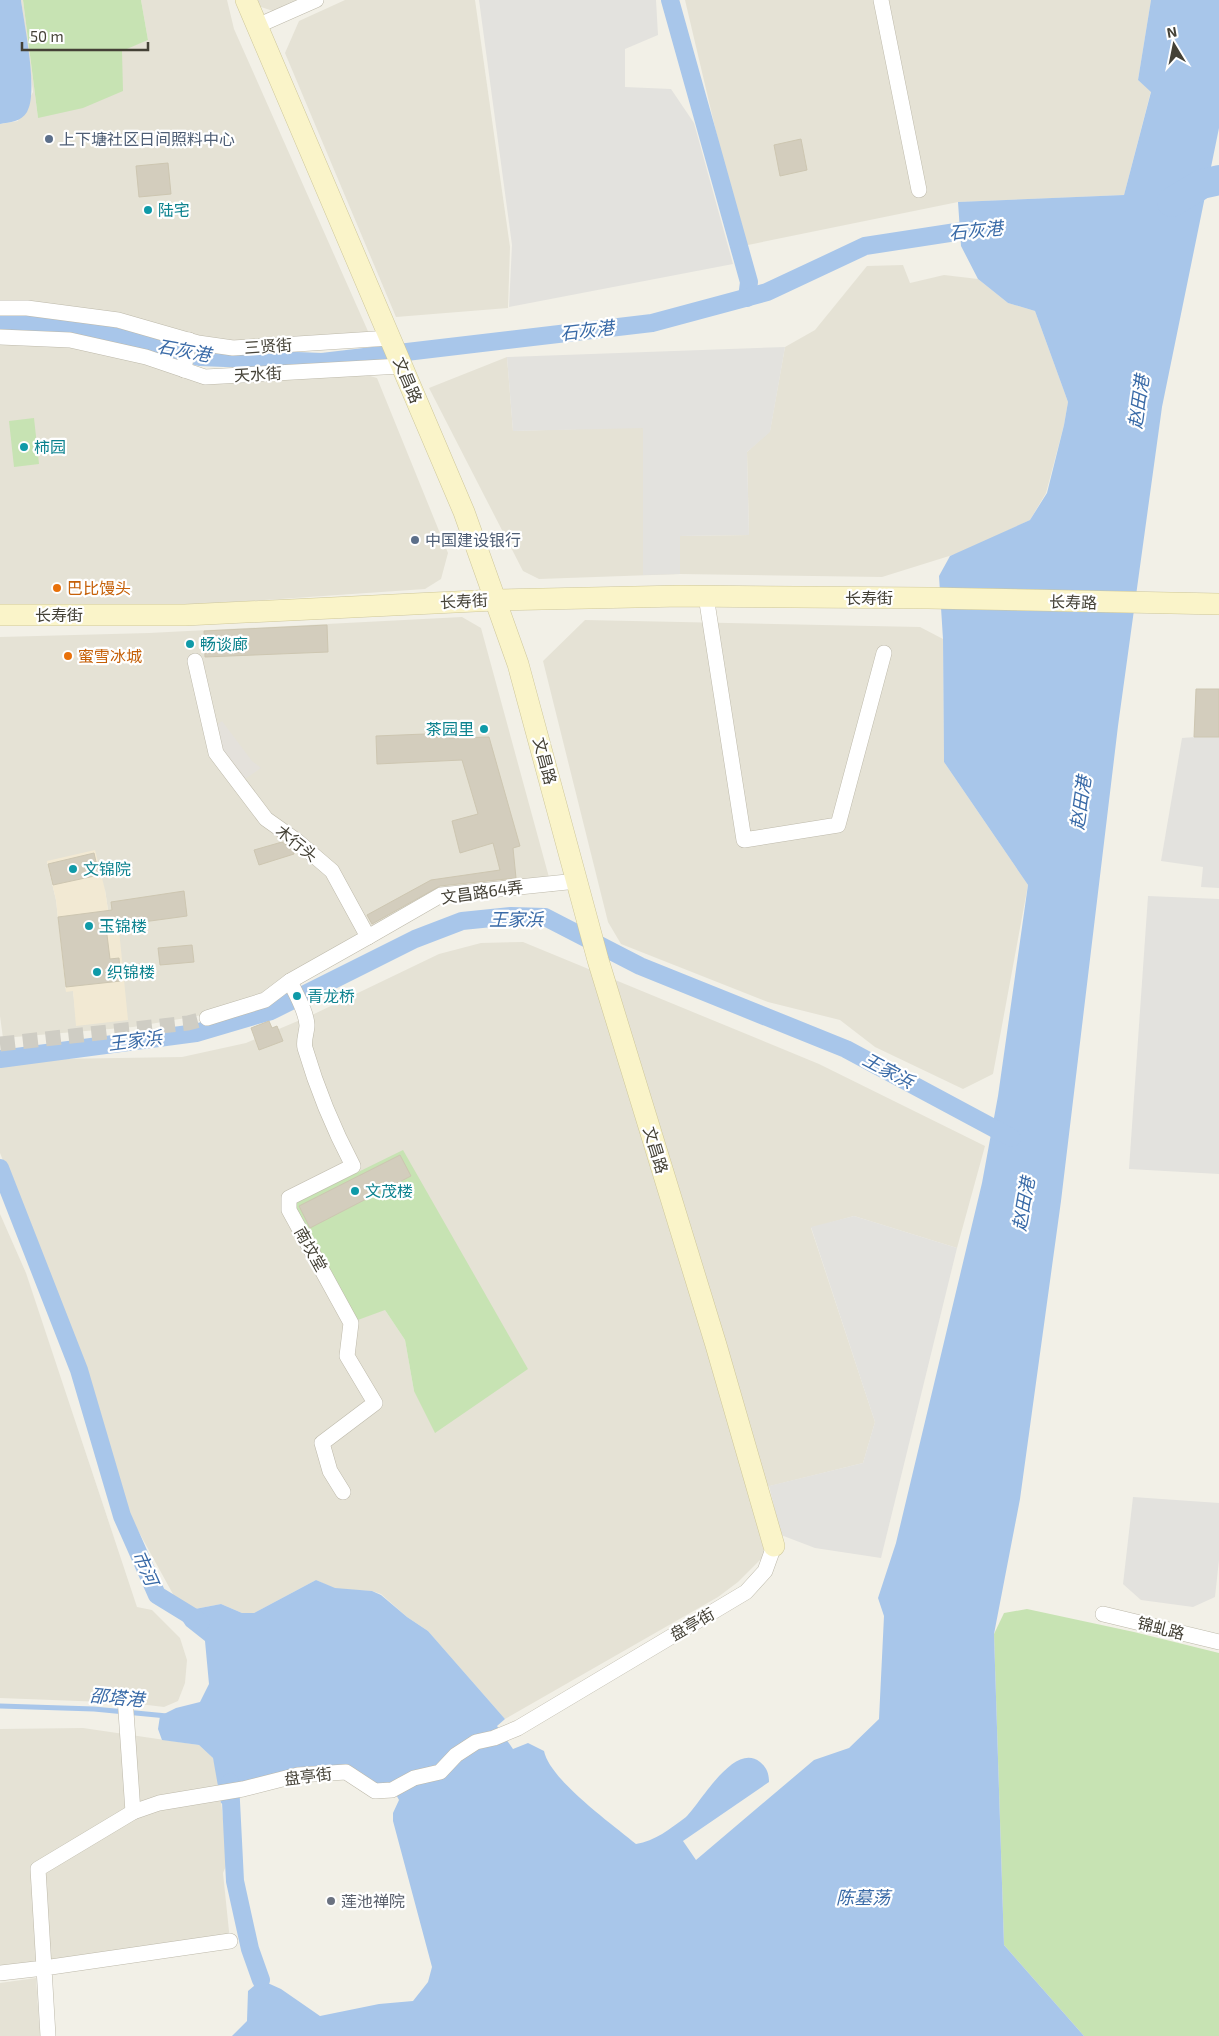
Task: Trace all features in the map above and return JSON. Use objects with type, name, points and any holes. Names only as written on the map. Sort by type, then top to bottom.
[{"type":"street","name":"文昌路","points":[[246,0],[464,512],[518,664],[598,960],[774,1546]]},
{"type":"street","points":[[257,26],[316,0]]},
{"type":"street","points":[[881,0],[919,190]]},
{"type":"street","name":"三贤街","points":[[0,308],[27,308],[118,320],[186,356],[233,348],[396,352]]},
{"type":"street","name":"天水街","points":[[0,336],[70,340],[146,357],[186,356],[205,376],[396,352]]},
{"type":"street","points":[[706,596],[744,840],[838,825],[884,653]]},
{"type":"street","name":"长寿街","points":[[0,615],[185,615],[496,600],[706,596],[928,598]]},
{"type":"street","name":"长寿路","points":[[928,598],[1219,604]]},
{"type":"street","name":"木行头","points":[[195,661],[216,753],[266,819],[297,840],[332,871],[368,937]]},
{"type":"street","name":"文昌路64弄","points":[[368,937],[441,895],[577,881]]},
{"type":"street","points":[[207,1018],[265,1000],[368,937]]},
{"type":"street","name":"南坟堂","points":[[292,985],[303,1010],[307,1025],[304,1046],[331,1125],[352,1166],[290,1198],[289,1210],[351,1323],[347,1356],[375,1403],[322,1444],[330,1471],[343,1492]]},
{"type":"street","name":"盘亭街","points":[[44,1968],[38,1869],[133,1812],[159,1803],[243,1789],[298,1775],[346,1772],[375,1791],[392,1790],[414,1778],[440,1772],[456,1755],[476,1742],[494,1738],[518,1728],[746,1592],[765,1571],[774,1546]]},
{"type":"street","name":"锦虬路","points":[[1103,1614],[1219,1642]]},
{"type":"street","points":[[125,1707],[133,1812]]},
{"type":"street","points":[[0,1973],[230,1941]]},
{"type":"street","points":[[44,1968],[48,2036]]},
{"type":"shaded area","points":[[21,0],[23,0],[38,118],[122,50],[148,40],[141,0],[227,0],[234,29],[371,338],[365,344],[215,353],[199,351],[145,329],[84,320],[0,317],[0,124],[18,121],[33,92]]},
{"type":"shaded area","points":[[256,0],[298,0],[273,11],[258,6]]},
{"type":"shaded area","points":[[345,0],[475,0],[510,247],[508,308],[396,317],[285,53],[299,21]]},
{"type":"shaded area","points":[[479,0],[656,0],[658,35],[625,49],[625,87],[671,89],[694,123],[733,264],[509,307],[512,245]]},
{"type":"shaded area","points":[[685,0],[1151,0],[1138,80],[1151,91],[1124,195],[958,202],[743,246]]},
{"type":"shaded area","points":[[903,265],[910,283],[944,275],[978,279],[1008,303],[1035,311],[1068,402],[1064,425],[1046,493],[1030,520],[962,552],[882,577],[680,574],[539,579],[523,571],[429,388],[507,357],[513,431],[643,427],[643,569],[680,536],[749,535],[747,452],[770,431],[785,347],[815,330],[867,266]]},
{"type":"shaded area","points":[[0,344],[55,344],[109,353],[199,381],[360,373],[377,378],[448,553],[441,579],[425,589],[177,606],[0,606]]},
{"type":"shaded area","points":[[785,347],[770,432],[747,452],[749,535],[680,536],[680,574],[643,575],[643,428],[513,431],[507,357]]},
{"type":"shaded area","points":[[462,617],[481,628],[553,892],[517,891],[440,900],[267,996],[197,1016],[133,1027],[3,1038],[0,1016],[0,637],[149,633]],"holes":[[[47,862],[105,890],[111,930],[118,930],[77,1026],[73,991],[66,991],[56,900]]]},
{"type":"shaded area","points":[[585,620],[920,627],[943,639],[944,762],[1028,885],[993,1074],[963,1089],[875,1047],[840,1020],[768,1002],[621,944],[608,922],[543,661]]},
{"type":"shaded area","points":[[222,721],[252,761],[261,768],[239,783],[204,735]]},
{"type":"shaded area","points":[[1219,737],[1219,888],[1201,887],[1203,867],[1161,861],[1182,738]]},
{"type":"shaded area","points":[[95,850],[105,890],[111,930],[119,930],[128,1020],[76,1026],[73,991],[66,992],[56,900],[47,861]]},
{"type":"shaded area","points":[[1148,896],[1219,899],[1219,1174],[1129,1169]]},
{"type":"shaded area","points":[[523,942],[819,1064],[985,1146],[957,1248],[854,1216],[811,1228],[875,1422],[863,1463],[758,1489],[774,1546],[738,1582],[718,1597],[505,1719],[428,1631],[407,1617],[381,1594],[372,1591],[335,1589],[316,1580],[254,1613],[242,1613],[221,1604],[195,1609],[174,1596],[124,1505],[83,1361],[0,1153],[0,1066],[55,1059],[182,1057],[246,1043],[312,1015],[439,954],[481,943]],"holes":[[[385,1310],[528,1369],[414,1391],[405,1340]]]},
{"type":"shaded area","points":[[0,1214],[26,1273],[137,1607],[152,1610],[180,1638],[187,1660],[185,1683],[178,1701],[164,1707],[131,1703],[0,1698]]},
{"type":"shaded area","points":[[854,1216],[957,1248],[881,1558],[815,1548],[781,1535],[769,1486],[863,1463],[875,1422],[811,1227]]},
{"type":"shaded area","points":[[1133,1497],[1219,1503],[1219,1560],[1215,1597],[1193,1607],[1141,1600],[1123,1584]]},
{"type":"shaded area","points":[[83,1728],[199,1745],[213,1758],[218,1776],[228,1861],[223,1873],[230,1941],[0,1973],[0,1729]]},
{"type":"shaded area","points":[[36,1978],[40,2036],[0,2036],[0,1983]]},
{"type":"green space","points":[[23,0],[141,0],[148,40],[122,51],[123,91],[83,108],[38,118]]},
{"type":"green space","points":[[34,418],[39,464],[14,467],[9,421]]},
{"type":"green space","points":[[403,1150],[528,1369],[435,1433],[414,1391],[405,1340],[385,1310],[355,1321],[293,1204]]},
{"type":"green space","points":[[1027,1609],[1219,1653],[1219,2036],[1084,2036],[1004,1945],[994,1634],[1004,1613]]},
{"type":"water","points":[[0,0],[21,0],[30,58],[32,90],[30,103],[25,115],[15,121],[0,124]]},
{"type":"water","points":[[1151,0],[1219,0],[1219,128],[1162,407],[1118,726],[1061,1201],[1020,1499],[994,1634],[1004,1945],[1084,2036],[232,2036],[247,2021],[248,1991],[261,1980],[281,1989],[320,2016],[379,2004],[413,2001],[428,1982],[432,1967],[393,1821],[393,1813],[399,1800],[392,1787],[372,1787],[347,1769],[237,1785],[238,1802],[226,1805],[221,1803],[213,1758],[199,1745],[162,1740],[158,1729],[160,1716],[176,1708],[200,1702],[209,1684],[205,1641],[186,1626],[178,1614],[182,1608],[195,1609],[221,1604],[242,1613],[254,1613],[316,1580],[335,1588],[372,1591],[381,1595],[407,1617],[428,1631],[505,1719],[497,1726],[513,1749],[528,1743],[544,1751],[549,1763],[569,1788],[636,1844],[656,1837],[686,1817],[719,1777],[739,1760],[750,1758],[760,1762],[767,1771],[769,1782],[683,1841],[696,1860],[814,1760],[849,1748],[879,1719],[884,1616],[878,1598],[896,1543],[982,1183],[998,1096],[1028,885],[944,762],[943,639],[939,576],[950,556],[1030,520],[1047,493],[1068,402],[1035,311],[1008,303],[978,279],[961,246],[958,202],[1124,195],[1151,92],[1138,80]]},
{"type":"building","points":[[801,139],[807,170],[780,176],[774,145]]},
{"type":"building","points":[[168,163],[171,194],[139,197],[136,166]]},
{"type":"building","points":[[327,625],[328,652],[205,657],[204,631]]},
{"type":"building","points":[[1196,689],[1219,689],[1219,737],[1194,737]]},
{"type":"building","points":[[449,733],[449,738],[489,737],[520,846],[513,848],[516,878],[440,886],[372,924],[367,915],[431,880],[500,870],[493,843],[460,853],[452,821],[478,814],[462,760],[377,764],[376,736]]},
{"type":"building","points":[[282,842],[292,849],[294,854],[259,865],[254,850]]},
{"type":"building","name":"文锦院","points":[[94,853],[99,875],[53,885],[48,864]]},
{"type":"building","points":[[184,891],[187,916],[106,927],[110,959],[119,958],[121,981],[66,987],[58,917],[112,910],[111,902]]},
{"type":"building","points":[[192,945],[194,962],[160,965],[158,948]]},
{"type":"building","points":[[269,1021],[272,1028],[277,1026],[283,1041],[259,1050],[251,1028]]},
{"type":"building","name":"文茂楼","points":[[400,1155],[411,1176],[310,1228],[299,1206]]},
{"type":"waterway","points":[[670,0],[749,282],[747,298]]},
{"type":"waterway","points":[[1172,202],[1202,184],[1219,180]]},
{"type":"waterway","name":"石灰港","points":[[0,324],[71,326],[200,357],[322,362],[652,323],[767,292],[865,246],[982,228]]},
{"type":"waterway","name":"王家浜","points":[[0,1059],[196,1033],[271,1011],[415,939],[462,921],[511,916],[545,917],[640,966],[846,1049],[1012,1138]]},
{"type":"waterway","name":"市河","points":[[0,1168],[79,1370],[122,1516],[157,1595],[201,1622]]},
{"type":"waterway","name":"邵塔港","points":[[0,1706],[94,1709],[167,1716]]},
{"type":"waterway","name":"市河","points":[[230,1782],[235,1881],[250,1949],[261,1980]]},
{"type":"tunnel","points":[[0,1044],[188,1023],[207,1018]]},
{"type":"place","name":"上下塘社区日间照料中心","points":[[49,139]]},
{"type":"place","name":"陆宅","points":[[148,210]]},
{"type":"place","name":"柿园","points":[[24,447]]},
{"type":"place","name":"中国建设银行","points":[[415,540]]},
{"type":"place","name":"巴比馒头","points":[[57,588]]},
{"type":"place","name":"畅谈廊","points":[[190,644]]},
{"type":"place","name":"蜜雪冰城","points":[[68,656]]},
{"type":"place","name":"茶园里","points":[[484,729]]},
{"type":"place","name":"文锦院","points":[[73,869]]},
{"type":"place","name":"玉锦楼","points":[[89,926]]},
{"type":"place","name":"织锦楼","points":[[97,972]]},
{"type":"place","name":"青龙桥","points":[[297,996]]},
{"type":"place","name":"文茂楼","points":[[355,1191]]},
{"type":"place","name":"莲池禅院","points":[[331,1901]]},
{"type":"water label","name":"赵田港","points":[[1139,402]]},
{"type":"water label","name":"赵田港","points":[[1081,803]]},
{"type":"water label","name":"赵田港","points":[[1024,1204]]},
{"type":"water label","name":"陈墓荡","points":[[863,1898]]}]
